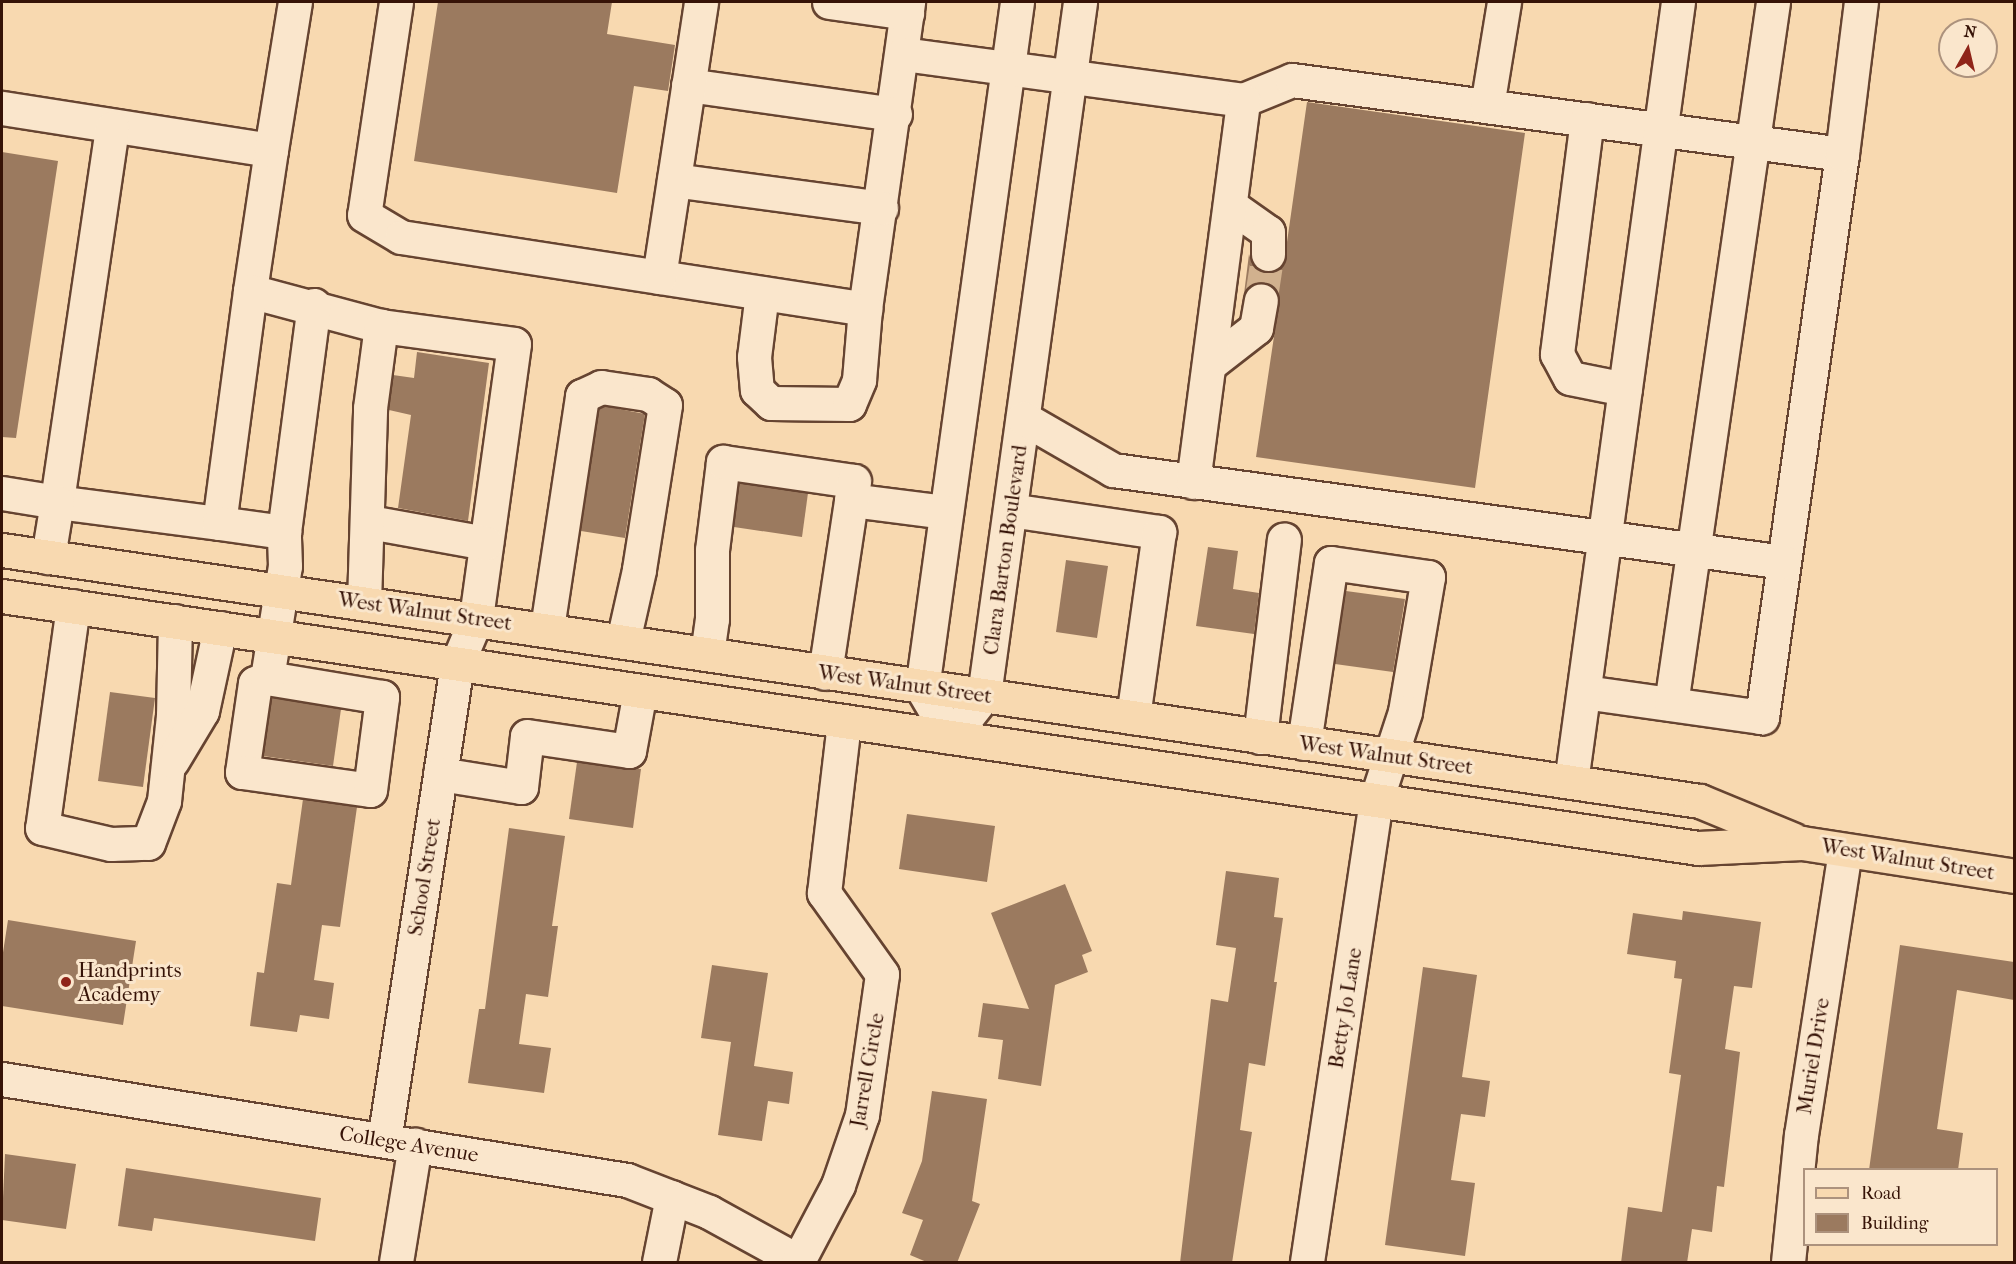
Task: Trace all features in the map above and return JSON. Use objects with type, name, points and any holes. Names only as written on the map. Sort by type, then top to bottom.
[{"type":"main road","name":"West Walnut Street","points":[[2,550],[547,628],[922,688],[984,695],[1700,801],[1802,843]]},
{"type":"main road","name":"West Walnut Street","points":[[2,596],[1698,848],[1802,843],[2014,876]]},
{"type":"street","points":[[219,523],[250,291],[294,2]]},
{"type":"street","points":[[396,2],[364,215],[401,237],[866,309]]},
{"type":"street","points":[[659,277],[701,2]]},
{"type":"street","points":[[762,293],[754,357],[758,390],[771,403],[849,404],[859,380],[866,309],[895,114],[908,7],[829,2]]},
{"type":"street","points":[[984,695],[951,737],[922,688],[1017,2]]},
{"type":"street","name":"Clara Barton Boulevard","points":[[984,695],[1080,2]]},
{"type":"street","points":[[1487,106],[1504,2]]},
{"type":"street","points":[[1572,782],[1678,2]]},
{"type":"street","points":[[1671,704],[1773,2]]},
{"type":"street","points":[[1584,692],[1762,717],[1842,154],[1861,2]]},
{"type":"street","points":[[903,54],[1243,100],[1292,80],[1842,154]]},
{"type":"street","points":[[688,85],[895,114]]},
{"type":"street","points":[[1193,482],[1211,363],[1243,100]]},
{"type":"street","points":[[2,108],[112,128],[271,150]]},
{"type":"street","points":[[1587,119],[1557,354],[1570,378],[1625,389]]},
{"type":"street","points":[[48,557],[112,128]]},
{"type":"street","points":[[674,180],[881,208]]},
{"type":"street","points":[[1231,206],[1268,231],[1268,254]]},
{"type":"street","points":[[250,291],[314,305],[381,326],[370,408],[369,522],[364,603]]},
{"type":"street","points":[[1211,363],[1256,328],[1261,300]]},
{"type":"street","points":[[267,678],[282,589],[284,532],[314,305]]},
{"type":"street","name":"School Street","points":[[381,326],[514,344],[476,619],[457,664],[440,774],[400,1142],[396,1263]]},
{"type":"street","points":[[547,628],[582,396],[601,387],[648,394],[665,405],[639,570],[623,641]]},
{"type":"street","points":[[1023,418],[1113,470],[1784,562]]},
{"type":"street","points":[[707,654],[712,619],[712,550],[723,462],[854,481],[825,673]]},
{"type":"street","points":[[2,493],[284,532]]},
{"type":"street","points":[[851,500],[946,512]]},
{"type":"street","points":[[1010,510],[1159,532],[1133,717]]},
{"type":"street","points":[[369,522],[486,543]]},
{"type":"street","points":[[1260,737],[1284,539]]},
{"type":"street","name":"Betty Jo Lane","points":[[1304,743],[1331,563],[1428,577],[1405,712],[1393,756],[1376,800],[1307,1263]]},
{"type":"street","points":[[72,606],[42,828],[111,844],[148,843],[164,801],[175,621]]},
{"type":"street","points":[[167,770],[202,711],[220,628]]},
{"type":"street","points":[[267,678],[382,697],[370,790],[242,772],[255,683],[267,678]]},
{"type":"street","points":[[440,774],[521,787],[527,736],[629,751],[640,692]]},
{"type":"street","name":"Jarrell Circle","points":[[799,1262],[838,1185],[862,1115],[882,974],[824,893],[844,722]]},
{"type":"street","name":"Muriel Drive","points":[[1788,1263],[1801,1135],[1845,850]]},
{"type":"street","name":"College Avenue","points":[[2,1079],[627,1180],[709,1212],[799,1262]]},
{"type":"street","points":[[659,1263],[672,1197]]},
{"type":"building","points":[[438,2],[612,2],[607,34],[675,45],[668,91],[634,86],[617,193],[414,161]]},
{"type":"building","points":[[1307,102],[1525,133],[1475,488],[1256,457],[1279,303],[1273,286],[1265,282],[1254,283],[1244,294],[1249,254],[1252,264],[1267,273],[1284,263]]},
{"type":"building","points":[[2,152],[58,161],[16,438],[2,437]]},
{"type":"building","points":[[417,352],[489,363],[468,521],[398,508],[411,415],[389,410],[393,375],[414,378]]},
{"type":"building","points":[[604,406],[645,414],[625,538],[581,531],[599,409]]},
{"type":"building","points":[[739,483],[808,493],[802,537],[734,527]]},
{"type":"building","points":[[1208,547],[1238,551],[1233,589],[1259,593],[1254,634],[1196,626]]},
{"type":"building","points":[[1066,560],[1108,566],[1097,638],[1056,632]]},
{"type":"building","points":[[1346,591],[1405,599],[1393,672],[1335,664]]},
{"type":"building","points":[[110,692],[155,698],[143,787],[98,781]]},
{"type":"building","points":[[272,698],[341,709],[333,766],[263,756]]},
{"type":"building","points":[[577,762],[641,769],[633,828],[569,819]]},
{"type":"building","points":[[303,799],[357,807],[340,927],[322,925],[314,980],[334,983],[329,1019],[300,1015],[297,1032],[250,1026],[257,972],[264,973],[277,883],[291,885]]},
{"type":"building","points":[[907,814],[995,826],[987,882],[899,869]]},
{"type":"building","points":[[509,828],[565,836],[552,926],[558,926],[548,997],[526,994],[519,1044],[551,1048],[544,1093],[468,1083],[479,1009],[485,1009]]},
{"type":"building","points":[[1226,871],[1279,878],[1274,917],[1283,918],[1274,982],[1277,982],[1265,1066],[1249,1063],[1240,1130],[1252,1132],[1232,1263],[1180,1263],[1211,999],[1228,1002],[1236,948],[1216,945]]},
{"type":"building","points":[[1065,884],[1092,951],[1082,955],[1088,972],[1055,985],[1041,1086],[998,1079],[1003,1040],[978,1037],[983,1003],[1029,1009],[991,913]]},
{"type":"building","points":[[1683,911],[1761,922],[1752,988],[1734,986],[1725,1049],[1740,1052],[1724,1187],[1717,1186],[1712,1232],[1692,1229],[1687,1263],[1621,1263],[1628,1207],[1662,1212],[1681,1075],[1669,1073],[1682,979],[1674,978],[1676,961],[1627,954],[1633,913],[1682,920]]},
{"type":"building","name":"Handprints Academy","points":[[8,920],[136,941],[123,1025],[2,1006],[2,959]]},
{"type":"building","points":[[1900,945],[2014,962],[2014,1000],[1957,990],[1937,1129],[1963,1133],[1958,1168],[1869,1168]]},
{"type":"building","points":[[712,965],[768,973],[754,1066],[793,1072],[789,1104],[768,1101],[762,1141],[718,1135],[731,1042],[701,1038]]},
{"type":"building","points":[[1423,967],[1477,975],[1462,1077],[1490,1081],[1485,1117],[1461,1114],[1451,1180],[1475,1183],[1465,1256],[1385,1245]]},
{"type":"building","points":[[932,1091],[987,1099],[972,1201],[980,1204],[957,1263],[929,1263],[910,1255],[923,1220],[902,1213],[922,1161]]},
{"type":"building","points":[[5,1154],[76,1164],[66,1229],[2,1220]]},
{"type":"building","points":[[126,1168],[321,1198],[315,1241],[154,1218],[152,1231],[118,1226]]},
{"type":"tunnel","points":[[1261,300],[1268,254]]},
{"type":"place","name":"Handprints Academy","points":[[66,982]]}]
